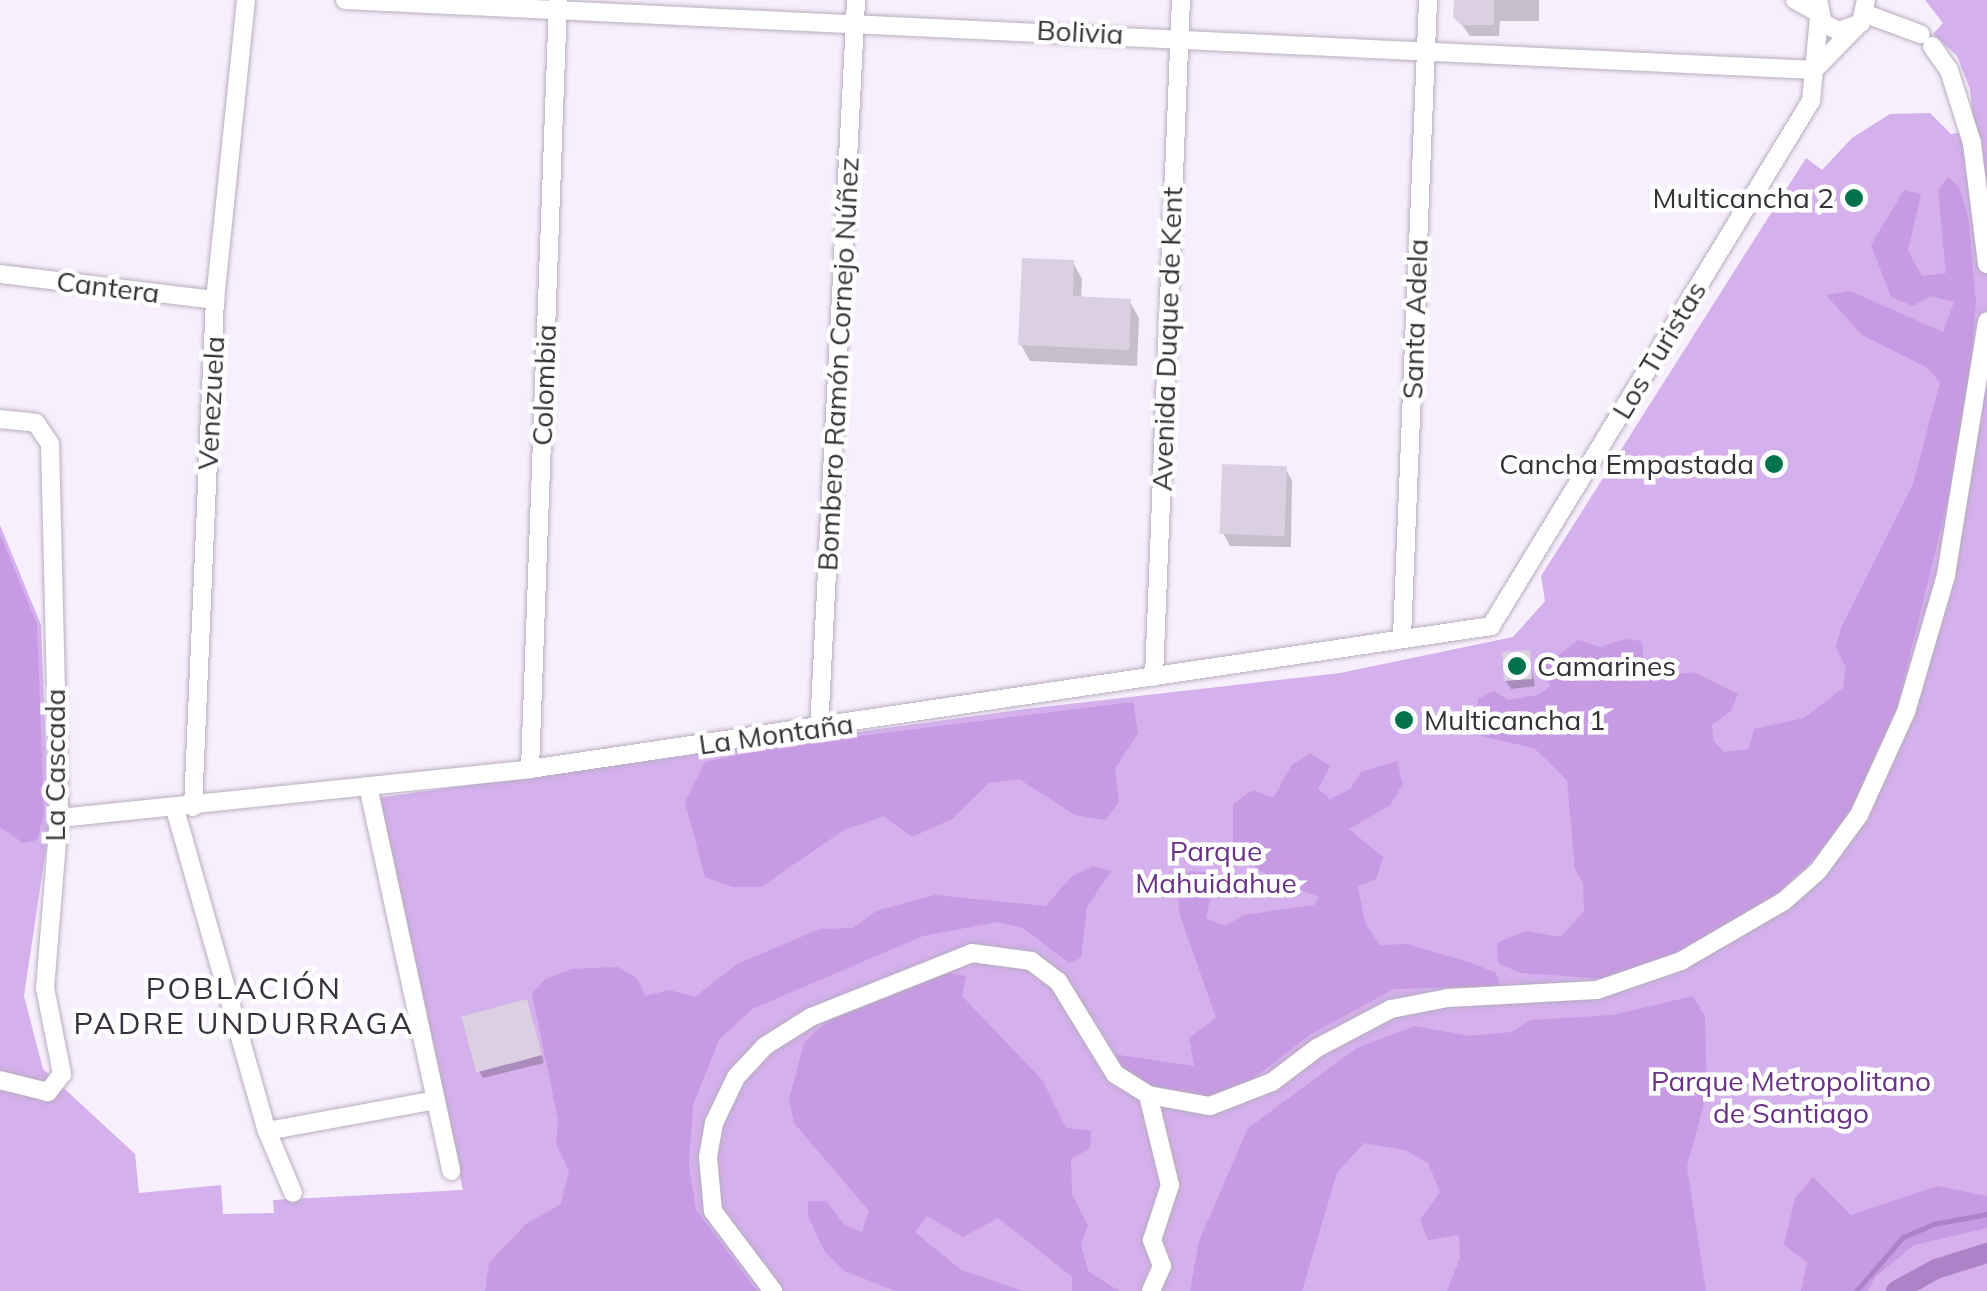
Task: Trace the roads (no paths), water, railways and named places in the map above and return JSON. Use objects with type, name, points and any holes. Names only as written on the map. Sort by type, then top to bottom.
[{"type":"street","name":"Venezuela","points":[[246,0],[215,300],[184,808],[267,1131],[293,1193]]},
{"type":"street","name":"Bolivia","points":[[345,0],[558,5],[1814,70]]},
{"type":"street","name":"Bombero Ramón Cornejo Núñez","points":[[820,729],[856,0]]},
{"type":"street","name":"Avenida Duque de Kent","points":[[1154,677],[1181,0]]},
{"type":"street","name":"Santa Adela","points":[[1402,637],[1428,0]]},
{"type":"street","points":[[1794,0],[1818,10],[1833,30],[1863,13],[1926,40],[1949,70],[1972,144],[1987,264]]},
{"type":"street","name":"Los Turistas","points":[[1814,70],[1863,13],[1883,0]]},
{"type":"street","name":"Colombia","points":[[530,769],[558,5]]},
{"type":"street","name":"Los Turistas","points":[[1490,626],[1811,101],[1818,10]]},
{"type":"street","name":"Cantera","points":[[0,274],[215,300]]},
{"type":"street","points":[[773,1291],[713,1211],[708,1157],[714,1123],[736,1077],[766,1046],[811,1017],[972,953],[1001,952],[1032,960],[1058,980],[1108,1065],[1148,1095],[1210,1106],[1246,1095],[1364,1020],[1421,1001],[1597,990],[1645,975],[1729,938],[1818,871],[1859,816],[1906,712],[1946,575],[1987,321]]},
{"type":"street","name":"La Cascada","points":[[0,419],[36,423],[50,444],[59,818],[44,972],[62,1074],[48,1092],[0,1080]]},
{"type":"street","name":"La Montaña","points":[[59,818],[530,769],[820,729],[1490,626]]},
{"type":"street","points":[[368,786],[431,1101],[451,1171]]},
{"type":"street","points":[[1148,1095],[1170,1184],[1152,1240],[1162,1266],[1151,1291]]},
{"type":"street","points":[[267,1131],[431,1101]]},
{"type":"waterway","points":[[1856,1291],[1903,1237],[1933,1224],[1987,1214]]},
{"type":"waterway","points":[[1896,1291],[1936,1269],[1987,1253]]},
{"type":"place","name":"Multicancha 2","points":[[1854,198]]},
{"type":"place","name":"Cancha Empastada","points":[[1774,464]]},
{"type":"place","name":"Camarines","points":[[1517,666]]},
{"type":"place","name":"Multicancha 1","points":[[1404,720]]},
{"type":"district","name":"POBLACIÓN PADRE UNDURRAGA","points":[[244,1005]]},
{"type":"park label","name":"Parque Mahuidahue","points":[[1216,867]]},
{"type":"park label","name":"Parque Metropolitano de Santiago","points":[[1791,1097]]}]
